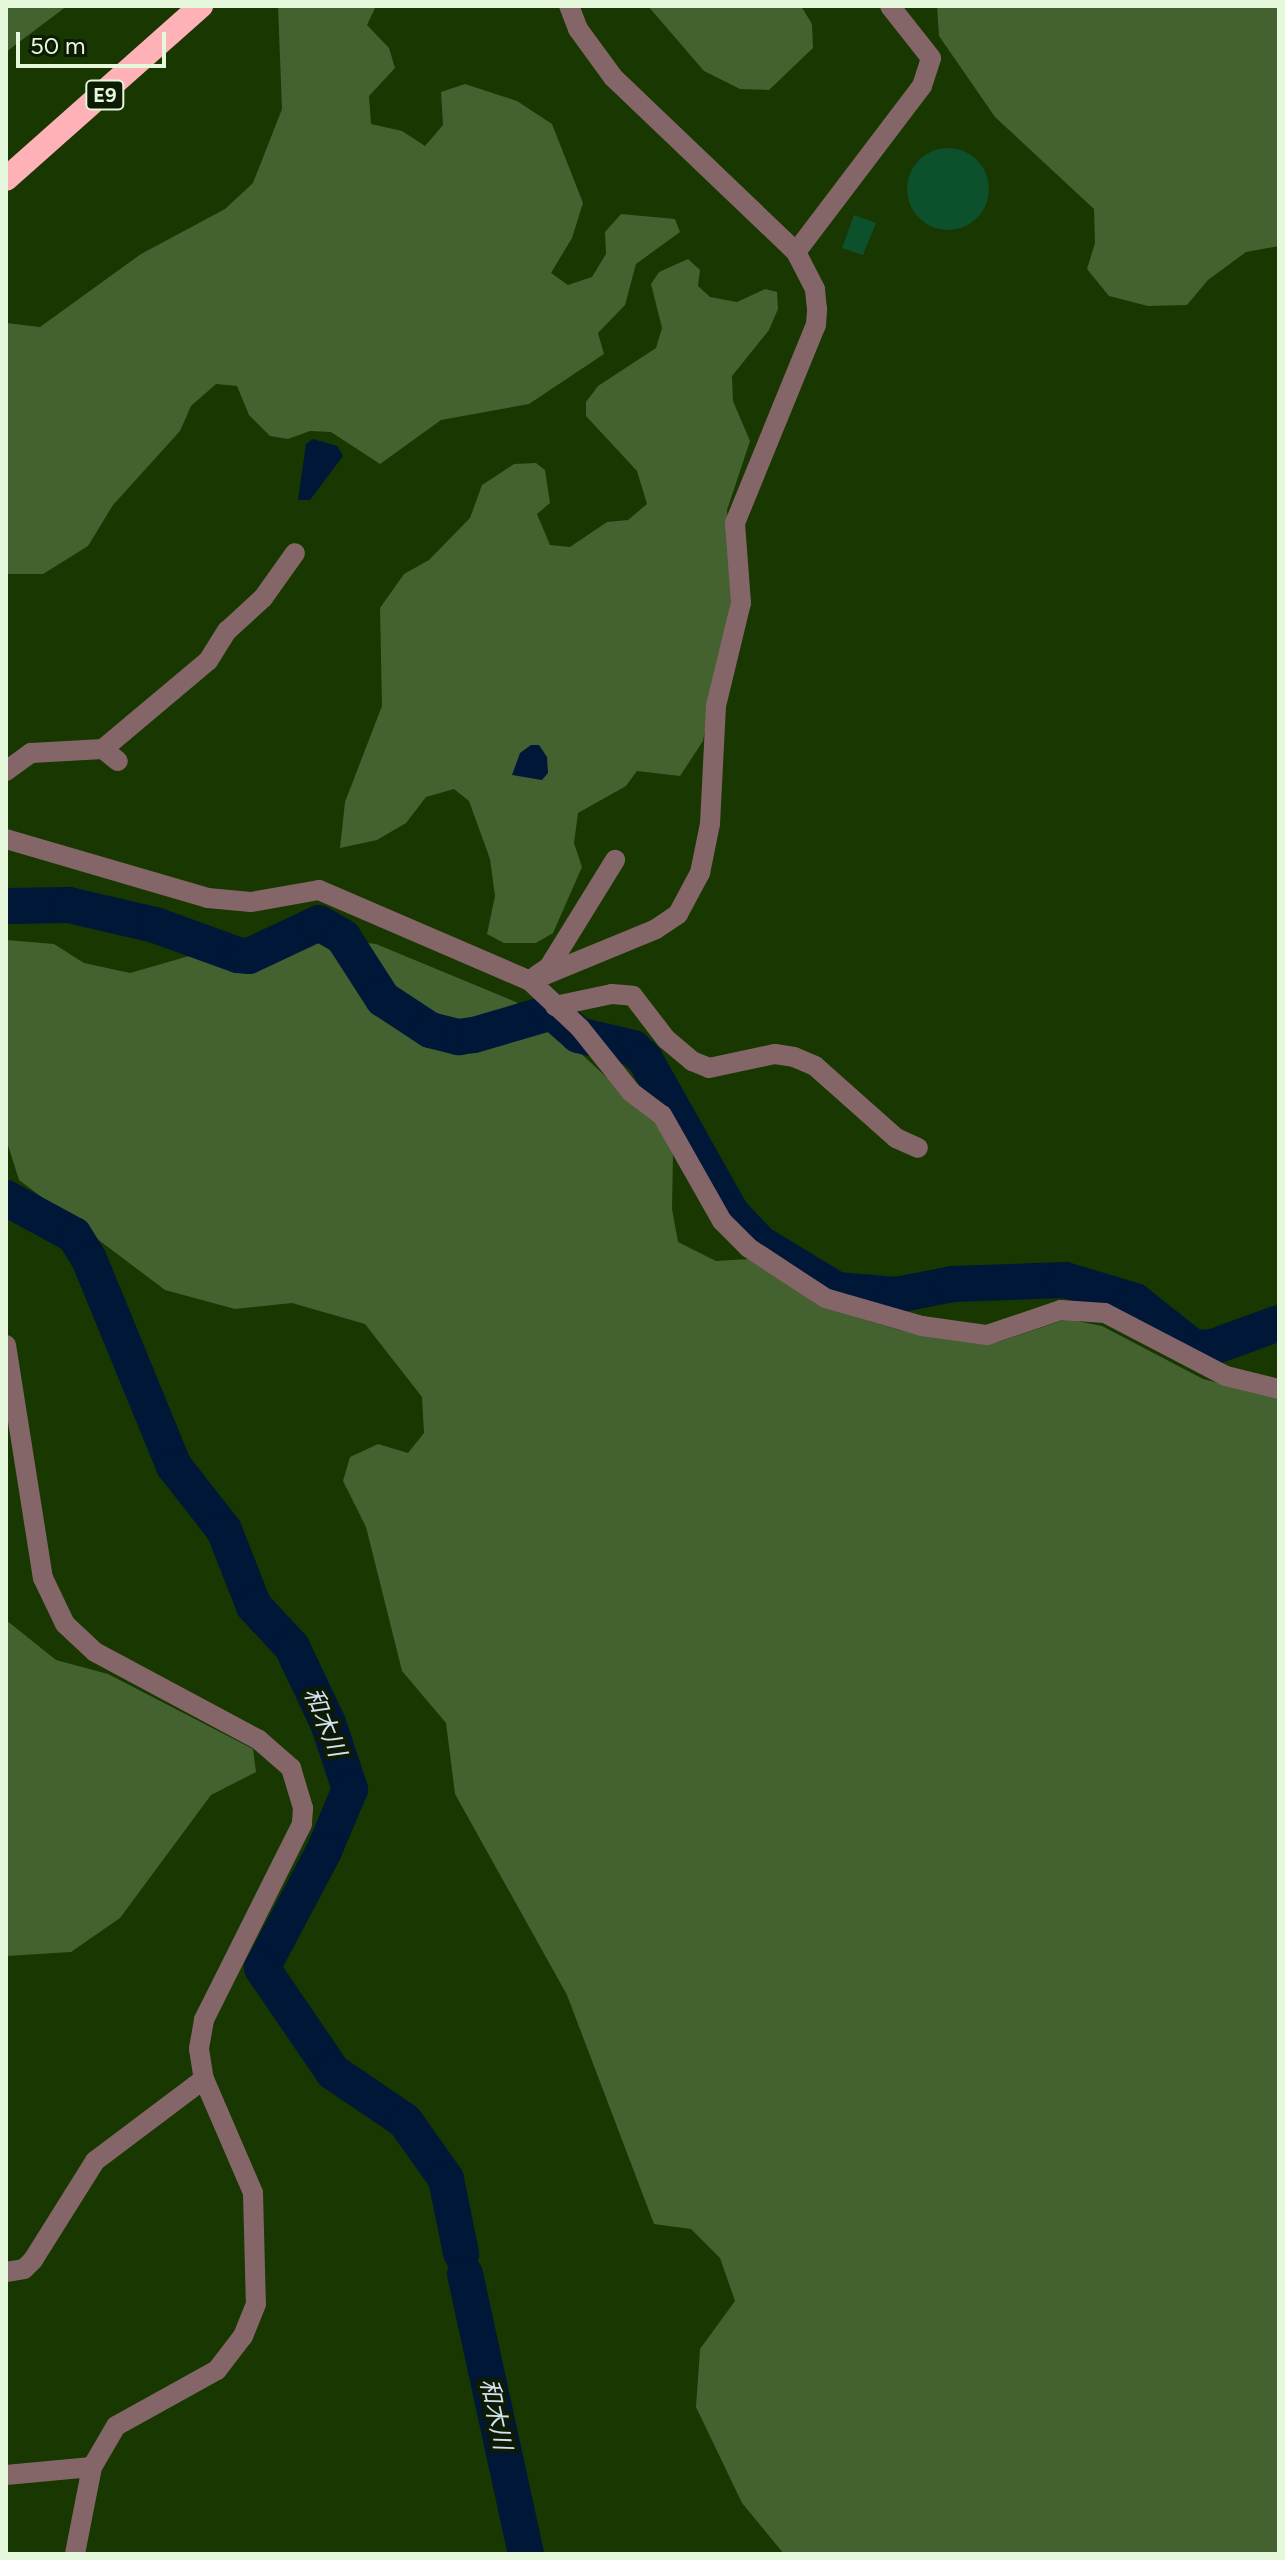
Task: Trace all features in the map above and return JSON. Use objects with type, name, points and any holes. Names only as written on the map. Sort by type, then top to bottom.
[{"type":"highway","name":"E9","points":[[6,179],[201,6]]},
{"type":"street","points":[[530,981],[656,929],[678,914],[700,873],[715,770],[716,706],[741,603],[735,523],[816,325],[815,289],[796,252],[613,77],[578,29],[569,6]]},
{"type":"street","points":[[796,252],[922,86],[931,58],[890,6]]},
{"type":"street","points":[[6,771],[31,753],[110,755],[208,661],[227,631],[263,598],[295,553]]},
{"type":"street","points":[[6,839],[208,898],[251,902],[319,890],[530,981],[580,1028],[631,1092],[662,1115],[722,1221],[749,1248],[825,1298],[922,1326],[987,1335],[1061,1310],[1105,1313],[1226,1376],[1279,1389]]},
{"type":"street","points":[[530,981],[549,967],[615,860]]},
{"type":"street","points":[[555,1006],[612,994],[633,996],[666,1039],[692,1061],[709,1068],[775,1054],[794,1057],[815,1066],[896,1138],[918,1148]]},
{"type":"street","points":[[6,1345],[43,1578],[65,1624],[95,1652],[259,1740],[291,1768],[299,1786],[302,1824],[204,2020],[199,2049],[204,2079],[253,2193],[256,2304],[243,2336],[217,2370],[125,2417],[92,2467],[75,2554]]},
{"type":"street","points":[[6,2272],[24,2269],[33,2260],[95,2161],[204,2079]]},
{"type":"street","points":[[6,2475],[92,2467]]},
{"type":"green space","points":[[6,6],[67,6],[6,52]]},
{"type":"green space","points":[[278,6],[376,6],[367,25],[389,48],[395,68],[369,96],[371,124],[402,131],[425,146],[443,125],[441,92],[465,84],[517,101],[552,124],[583,203],[572,238],[551,273],[568,285],[592,277],[606,254],[605,232],[621,214],[675,219],[680,232],[636,264],[625,305],[598,333],[604,354],[529,404],[441,420],[380,464],[331,432],[310,431],[288,439],[270,436],[249,415],[237,386],[216,384],[191,406],[180,431],[113,505],[88,546],[43,574],[6,574],[6,323],[40,327],[141,254],[225,209],[253,183],[282,109]]},
{"type":"green space","points":[[648,6],[801,6],[812,24],[813,48],[769,90],[740,89],[704,71]]},
{"type":"green space","points":[[937,6],[1279,6],[1279,246],[1246,252],[1208,280],[1187,305],[1148,306],[1109,296],[1087,269],[1095,243],[1094,209],[995,117],[939,36]]},
{"type":"green space","points":[[688,259],[700,270],[698,286],[710,297],[737,302],[765,289],[777,292],[778,309],[769,330],[732,376],[733,401],[750,441],[727,510],[732,596],[703,741],[680,776],[637,771],[626,786],[578,813],[574,843],[582,867],[553,933],[536,943],[504,943],[487,934],[495,896],[490,859],[469,801],[454,789],[426,797],[406,823],[377,840],[340,848],[345,802],[382,706],[380,608],[404,574],[429,560],[470,518],[482,485],[514,464],[536,463],[545,470],[550,503],[537,514],[550,545],[570,547],[607,522],[628,520],[647,504],[637,471],[586,416],[586,402],[598,386],[656,348],[662,328],[651,284],[659,272]]},
{"type":"green space","points":[[315,936],[376,944],[516,1002],[576,1049],[658,1125],[673,1155],[672,1209],[678,1242],[716,1261],[750,1259],[819,1306],[899,1330],[998,1342],[1067,1319],[1102,1326],[1203,1379],[1279,1398],[1279,2554],[784,2554],[742,2503],[696,2407],[700,2349],[735,2301],[720,2258],[691,2229],[654,2224],[567,1995],[455,1794],[446,1723],[402,1671],[366,1527],[343,1481],[350,1457],[378,1444],[408,1453],[424,1433],[422,1397],[365,1324],[292,1303],[235,1309],[165,1290],[19,1180],[6,1139],[6,940],[54,944],[84,963],[130,973],[196,954]]},
{"type":"green space","points":[[6,1620],[56,1660],[108,1674],[253,1749],[256,1772],[211,1795],[120,1918],[71,1952],[6,1956]]},
{"type":"water","points":[[313,439],[337,446],[343,456],[310,500],[298,500],[306,444]]},
{"type":"water","points":[[531,745],[539,745],[547,757],[548,773],[542,780],[512,775],[520,753]]},
{"type":"building","points":[[948,148],[964,151],[977,160],[986,173],[989,189],[986,205],[977,218],[964,227],[948,230],[932,227],[919,218],[910,205],[907,189],[910,173],[919,160],[932,151]]},
{"type":"building","points":[[854,215],[876,223],[863,255],[842,248]]},
{"type":"waterway","points":[[6,906],[69,905],[155,925],[238,955],[249,956],[319,923],[343,937],[383,999],[430,1030],[459,1037],[474,1035],[552,1012],[578,1035],[633,1048],[645,1059],[732,1214],[761,1244],[837,1290],[896,1295],[953,1284],[1065,1280],[1135,1301],[1194,1348],[1213,1347],[1279,1323]]},
{"type":"waterway","name":"和木川","points":[[6,1198],[74,1235],[89,1259],[174,1466],[224,1530],[254,1606],[292,1647],[328,1723],[350,1789],[324,1851],[262,1968],[333,2072],[405,2121],[446,2179],[461,2253]]},
{"type":"waterway","name":"和木川","points":[[465,2274],[526,2554]]}]
